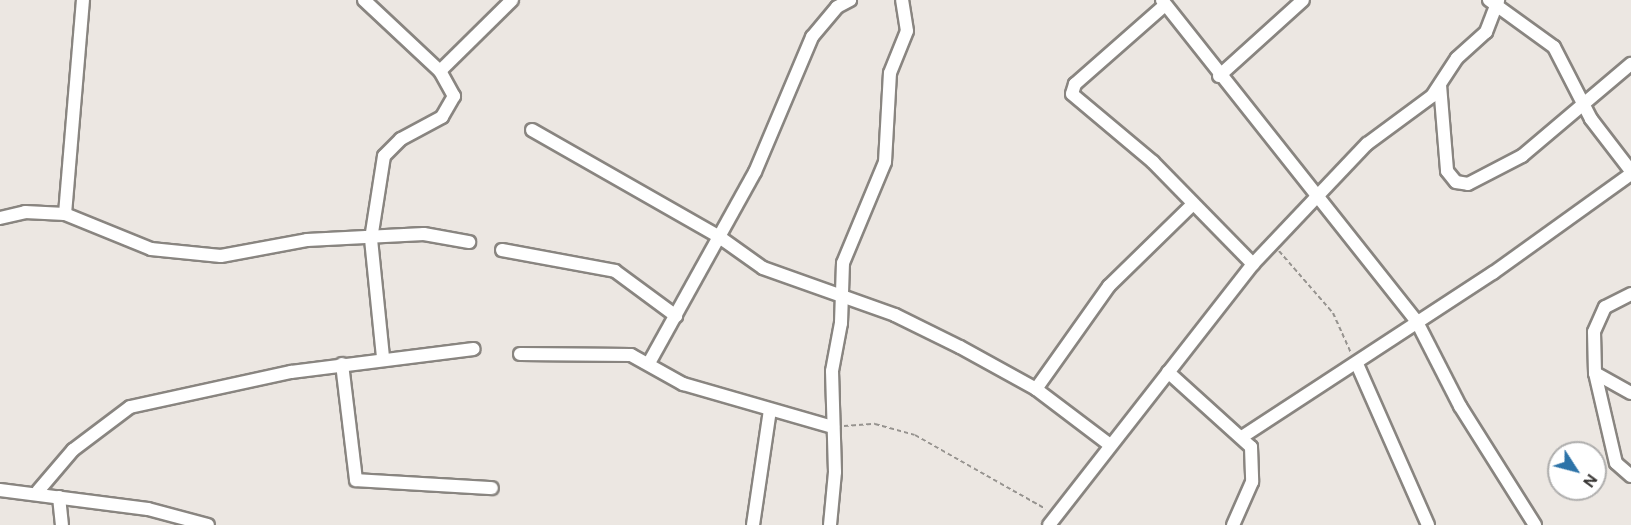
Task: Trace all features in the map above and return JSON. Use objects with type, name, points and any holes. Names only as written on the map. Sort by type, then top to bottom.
[{"type":"street","points":[[64,214],[83,0]]},
{"type":"street","points":[[364,0],[440,71],[454,96],[451,107],[384,156],[370,239],[383,357]]},
{"type":"street","points":[[440,71],[512,0]]},
{"type":"street","points":[[649,363],[759,164],[812,37],[837,7],[850,0]]},
{"type":"street","points":[[830,525],[832,370],[841,296],[848,246],[885,162],[890,73],[907,30],[902,0]]},
{"type":"street","points":[[1219,76],[1303,0]]},
{"type":"street","points":[[1253,264],[1193,204],[1072,94],[1075,84],[1164,2],[1219,76],[1317,194],[1416,320],[1461,406],[1535,525]]},
{"type":"street","points":[[1065,525],[1052,520],[1253,264],[1317,194],[1367,144],[1440,86],[1457,58],[1486,32],[1495,2],[1554,47],[1583,103],[1631,173],[1416,320],[1357,364],[1242,437]]},
{"type":"street","points":[[1440,86],[1448,171],[1462,185],[1506,168],[1631,64]]},
{"type":"street","points":[[531,130],[718,236],[775,273],[895,315],[1036,389],[1110,445]]},
{"type":"street","points":[[1036,389],[1113,281],[1193,204]]},
{"type":"street","points":[[0,218],[25,212],[64,214],[151,249],[192,255],[248,253],[307,240],[370,239],[424,234],[469,242]]},
{"type":"street","points":[[502,250],[615,271],[676,316]]},
{"type":"street","points":[[1631,294],[1605,307],[1598,319],[1594,373],[1616,463],[1631,476]]},
{"type":"street","points":[[38,491],[64,458],[130,407],[383,357],[474,349]]},
{"type":"street","points":[[520,354],[613,352],[649,363],[683,384],[833,427]]},
{"type":"street","points":[[342,364],[356,480],[492,488]]},
{"type":"street","points":[[1357,364],[1428,525]]},
{"type":"street","points":[[1168,372],[1242,437],[1254,456],[1255,468],[1233,525]]},
{"type":"street","points":[[1594,373],[1631,393]]},
{"type":"street","points":[[753,525],[770,410]]},
{"type":"street","points":[[0,490],[38,491],[59,497],[148,508],[208,525]]},
{"type":"street","points":[[59,497],[62,525]]},
{"type":"path","points":[[1272,243],[1333,313],[1357,364]]},
{"type":"path","points":[[833,427],[875,424],[915,435],[1052,520]]}]
